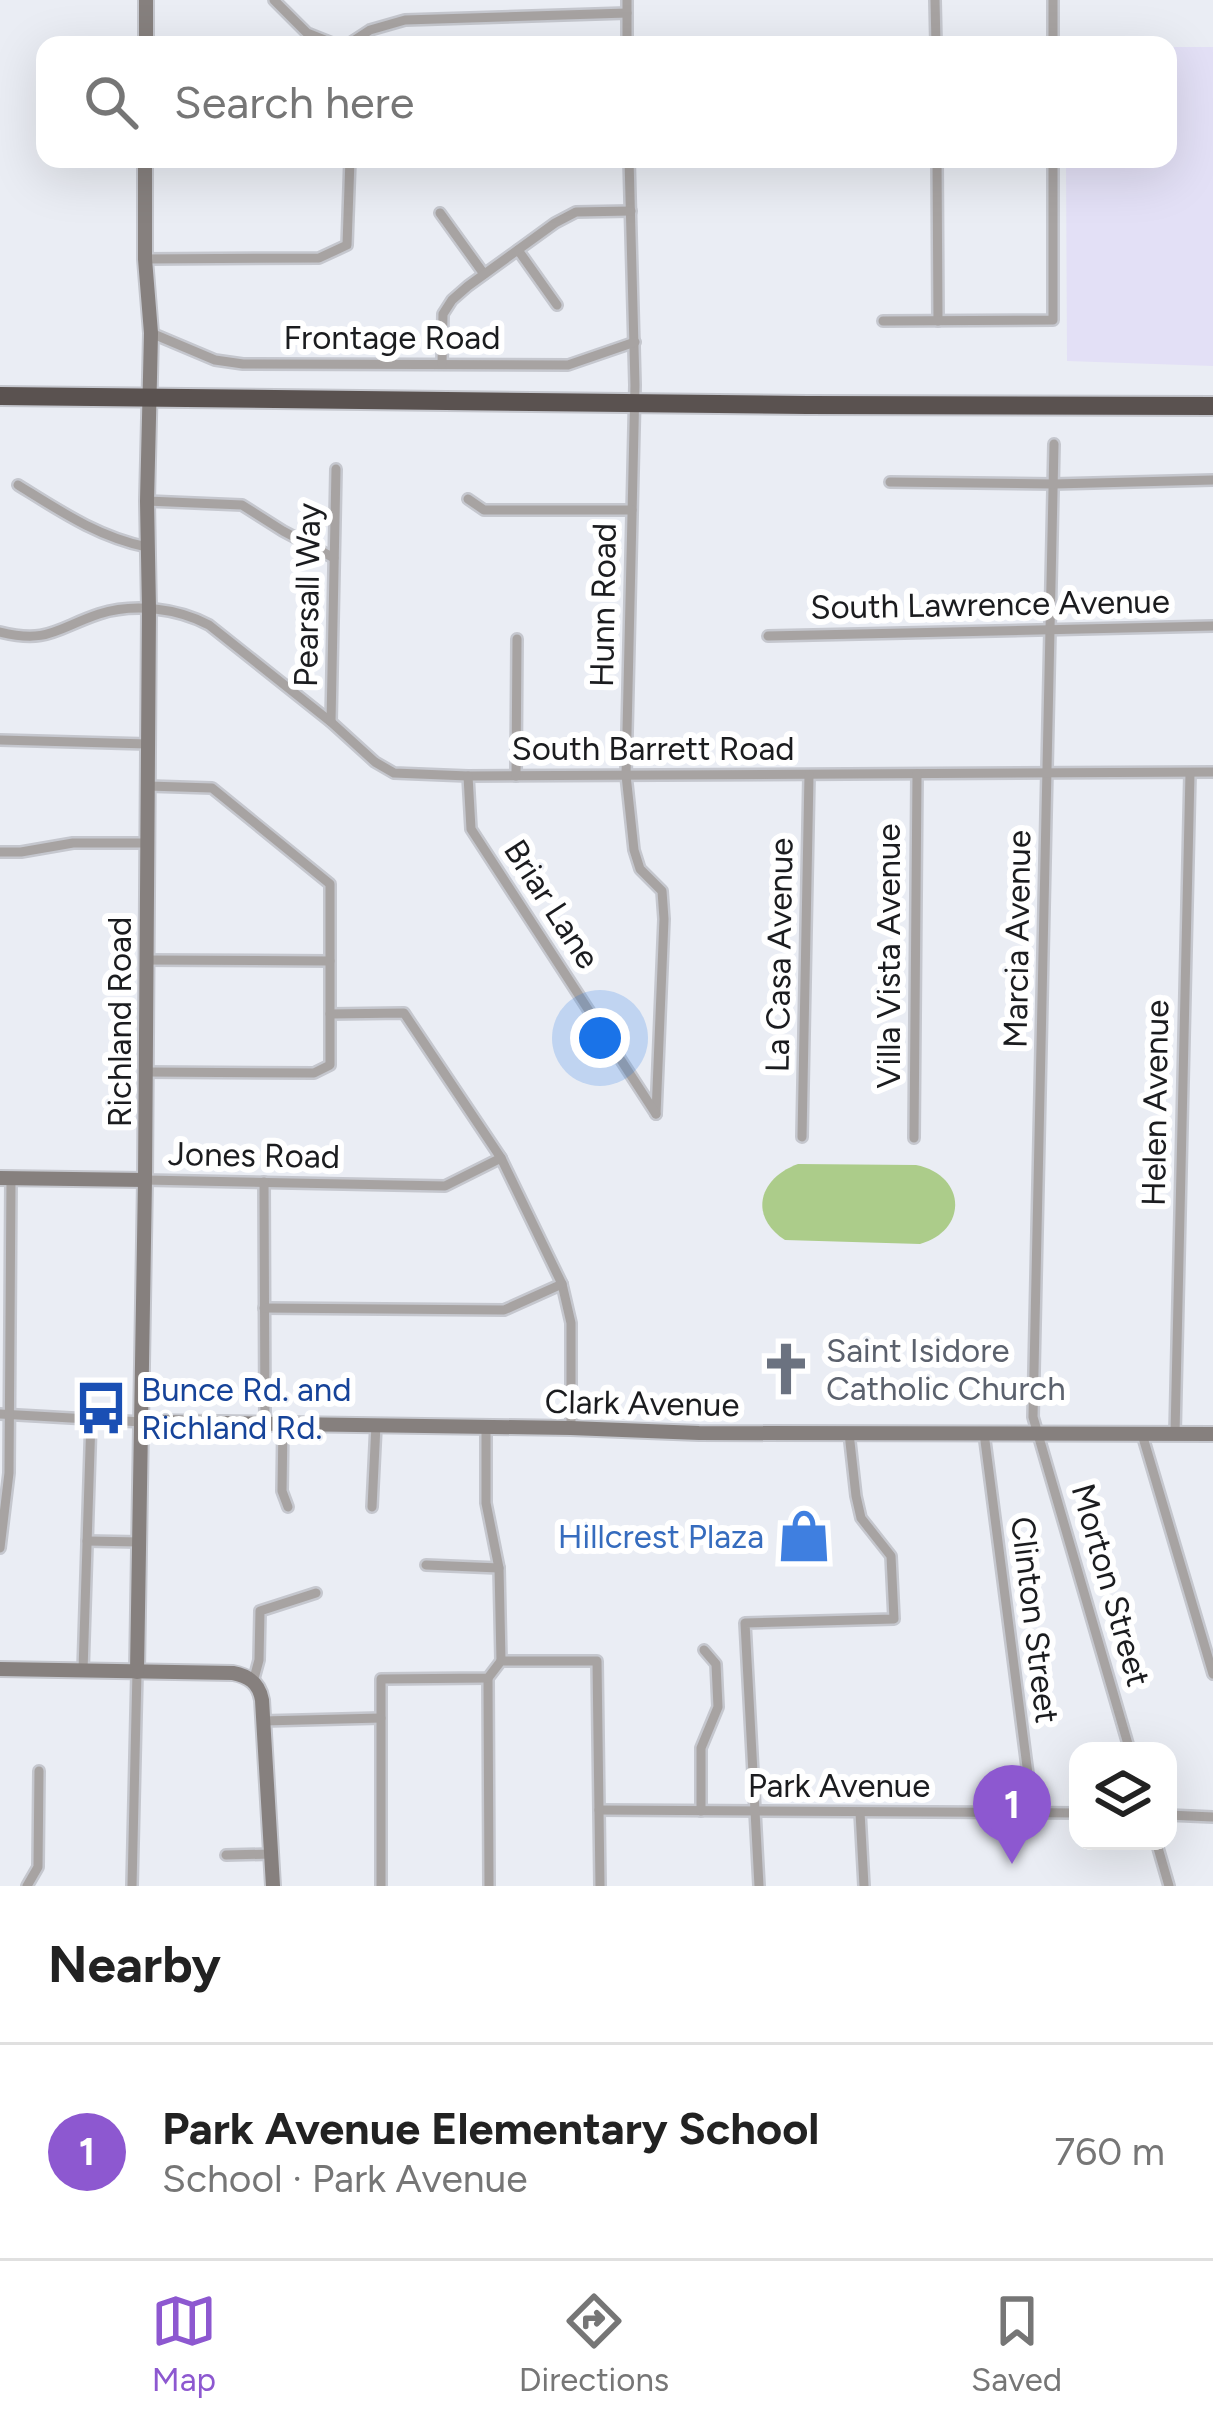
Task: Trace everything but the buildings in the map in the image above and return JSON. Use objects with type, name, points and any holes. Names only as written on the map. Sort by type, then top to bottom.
[{"type":"highway","points":[[0,396],[1213,406]]},
{"type":"street","points":[[146,0],[146,36]]},
{"type":"street","points":[[274,0],[312,36]]},
{"type":"street","points":[[627,36],[628,0]]},
{"type":"street","points":[[935,0],[936,36]]},
{"type":"street","points":[[1053,0],[1053,36]]},
{"type":"street","points":[[361,36],[405,20],[627,13]]},
{"type":"street","name":"Richland Road","points":[[133,1886],[148,786],[151,333],[145,168]]},
{"type":"street","points":[[145,259],[319,258],[347,245],[346,168]]},
{"type":"street","name":"Hunn Road","points":[[629,168],[635,402],[626,776],[634,850],[640,869],[662,891],[656,1114]]},
{"type":"street","points":[[937,168],[938,321]]},
{"type":"street","points":[[883,322],[1053,320],[1053,168]]},
{"type":"street","points":[[442,364],[443,314],[452,300],[484,274],[576,212],[631,211]]},
{"type":"street","points":[[440,213],[484,274]]},
{"type":"street","points":[[518,250],[557,305]]},
{"type":"street","name":"Frontage Road","points":[[151,333],[215,360],[244,364],[568,364],[635,342]]},
{"type":"street","name":"Marcia Avenue","points":[[1039,1434],[1034,1417],[1054,444]]},
{"type":"street","name":"Pearsall Way","points":[[331,722],[336,469]]},
{"type":"street","points":[[890,482],[1213,480]]},
{"type":"street","points":[[18,485],[85,526],[121,542],[147,547]]},
{"type":"street","points":[[468,499],[484,510],[632,511]]},
{"type":"street","points":[[147,501],[242,505],[334,558]]},
{"type":"street","points":[[0,632],[25,638],[58,633],[101,613],[149,609]]},
{"type":"street","name":"South Barrett Road","points":[[149,609],[187,613],[209,625],[394,773],[1213,772]]},
{"type":"street","name":"South Lawrence Avenue","points":[[768,635],[1213,626]]},
{"type":"street","points":[[517,639],[517,776]]},
{"type":"street","points":[[0,740],[148,744]]},
{"type":"street","name":"Helen Avenue","points":[[1175,1434],[1190,772]]},
{"type":"street","name":"Villa Vista Avenue","points":[[914,1138],[917,774]]},
{"type":"street","name":"La Casa Avenue","points":[[802,1137],[809,775]]},
{"type":"street","name":"Briar Lane","points":[[468,776],[471,829],[656,1114]]},
{"type":"street","points":[[146,1072],[314,1073],[330,1065],[330,884],[212,788],[148,786]]},
{"type":"street","points":[[0,853],[73,843],[147,843]]},
{"type":"street","points":[[146,960],[330,961]]},
{"type":"street","points":[[330,1014],[404,1013],[502,1159],[562,1284],[571,1322],[572,1428]]},
{"type":"street","name":"Jones Road","points":[[6,1178],[445,1186],[502,1159]]},
{"type":"street","points":[[0,1548],[9,1488],[6,1178]]},
{"type":"street","points":[[264,1182],[265,1424]]},
{"type":"street","points":[[264,1309],[504,1310],[562,1284]]},
{"type":"street","points":[[5,1414],[142,1422]]},
{"type":"street","points":[[83,1671],[91,1418]]},
{"type":"street","name":"Clark Avenue","points":[[142,1422],[697,1433],[1213,1434]]},
{"type":"street","points":[[283,1424],[282,1492],[288,1507]]},
{"type":"street","points":[[371,1507],[376,1425]]},
{"type":"street","points":[[486,1427],[486,1503],[500,1568],[502,1661],[488,1678],[489,1886]]},
{"type":"street","points":[[759,1886],[745,1623],[894,1619],[892,1556],[861,1518],[849,1433]]},
{"type":"street","name":"Clinton Street","points":[[984,1433],[1033,1813]]},
{"type":"street","name":"Morton Street","points":[[1039,1434],[1127,1742]]},
{"type":"street","points":[[1142,1434],[1213,1674]]},
{"type":"street","points":[[87,1540],[140,1542]]},
{"type":"street","points":[[426,1564],[500,1568]]},
{"type":"street","points":[[254,1682],[260,1660],[260,1611],[316,1593]]},
{"type":"street","points":[[700,1811],[701,1748],[718,1707],[716,1664],[704,1650]]},
{"type":"street","points":[[502,1661],[597,1661],[600,1886]]},
{"type":"street","points":[[0,1670],[233,1673],[254,1682],[263,1721],[273,1886]]},
{"type":"street","points":[[381,1886],[381,1679],[488,1678]]},
{"type":"street","points":[[263,1721],[381,1718]]},
{"type":"street","points":[[27,1886],[38,1867],[39,1771]]},
{"type":"street","name":"Park Avenue","points":[[599,1810],[1069,1814]]},
{"type":"street","points":[[860,1812],[864,1886]]},
{"type":"street","points":[[1177,1815],[1213,1817]]},
{"type":"street","points":[[1159,1850],[1169,1886]]},
{"type":"street","points":[[226,1856],[271,1854]]},
{"type":"shaded area","points":[[1177,47],[1213,47],[1213,366],[1067,361],[1066,168],[1177,168]]},
{"type":"green space","points":[[798,1164],[916,1165],[945,1180],[955,1203],[953,1215],[936,1237],[920,1244],[785,1240],[766,1220],[763,1198],[774,1178]]},
{"type":"place","name":"Saint Isidore Catholic Church","points":[[786,1369]]},
{"type":"place","name":"Bunce Rd. and Richland Rd.","points":[[101,1408]]},
{"type":"place","name":"Hillcrest Plaza","points":[[804,1536]]},
{"type":"place","name":"Park Avenue Elementary School","points":[[1012,1864]]}]
